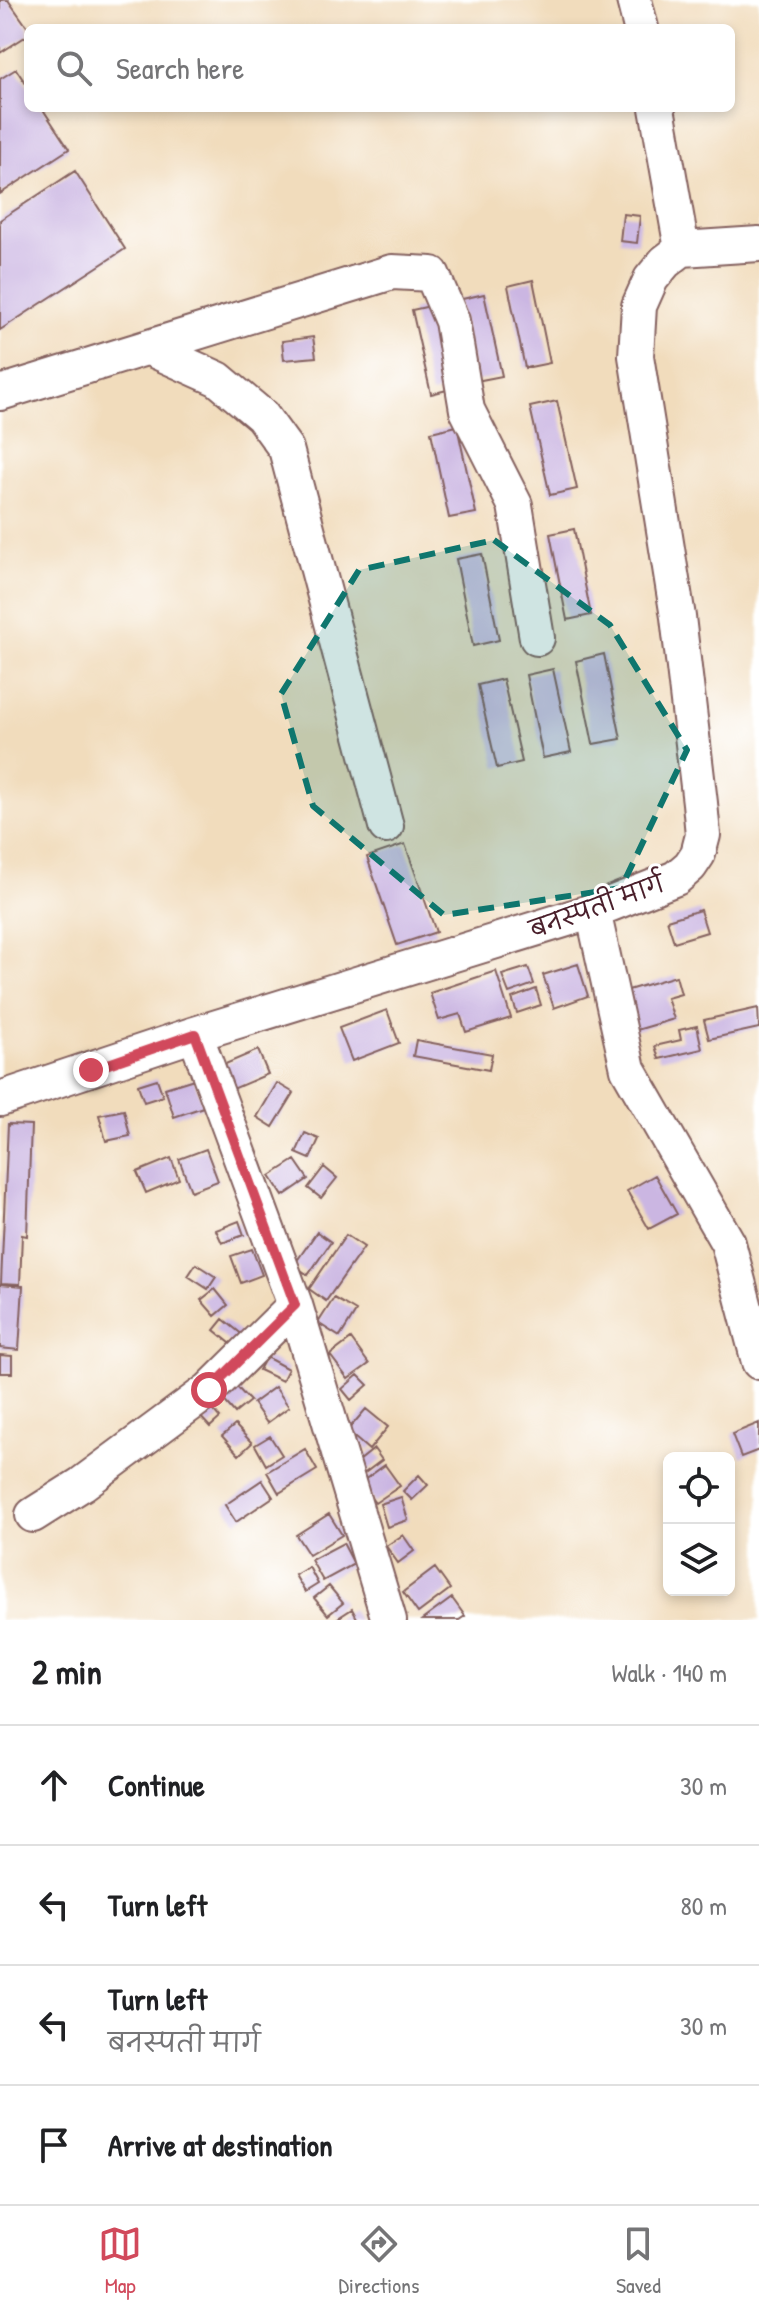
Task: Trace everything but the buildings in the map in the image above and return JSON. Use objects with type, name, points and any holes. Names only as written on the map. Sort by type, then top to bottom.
[{"type":"street","points":[[634,0],[640,24]]},
{"type":"street","points":[[658,112],[682,249],[759,244]]},
{"type":"street","name":"बनस्पती मार्ग","points":[[0,1099],[195,1034],[593,911],[676,878],[690,866],[698,854],[703,835],[678,617],[636,356],[639,306],[651,279],[665,262],[682,249]]},
{"type":"street","points":[[0,393],[392,272],[432,274],[452,321],[467,410],[515,505],[537,638]]},
{"type":"street","points":[[149,348],[218,379],[262,416],[286,449],[386,826]]},
{"type":"street","points":[[593,911],[628,1069],[728,1243],[759,1362]]},
{"type":"street","points":[[195,1034],[295,1305],[389,1620]]},
{"type":"street","points":[[33,1515],[82,1484],[209,1390],[295,1305]]},
{"type":"highlighted area","points":[[494,540],[610,625],[687,750],[621,888],[444,915],[313,806],[281,694],[359,570]]},
{"type":"route","points":[[91,1070],[195,1034],[295,1305],[209,1390]]}]
